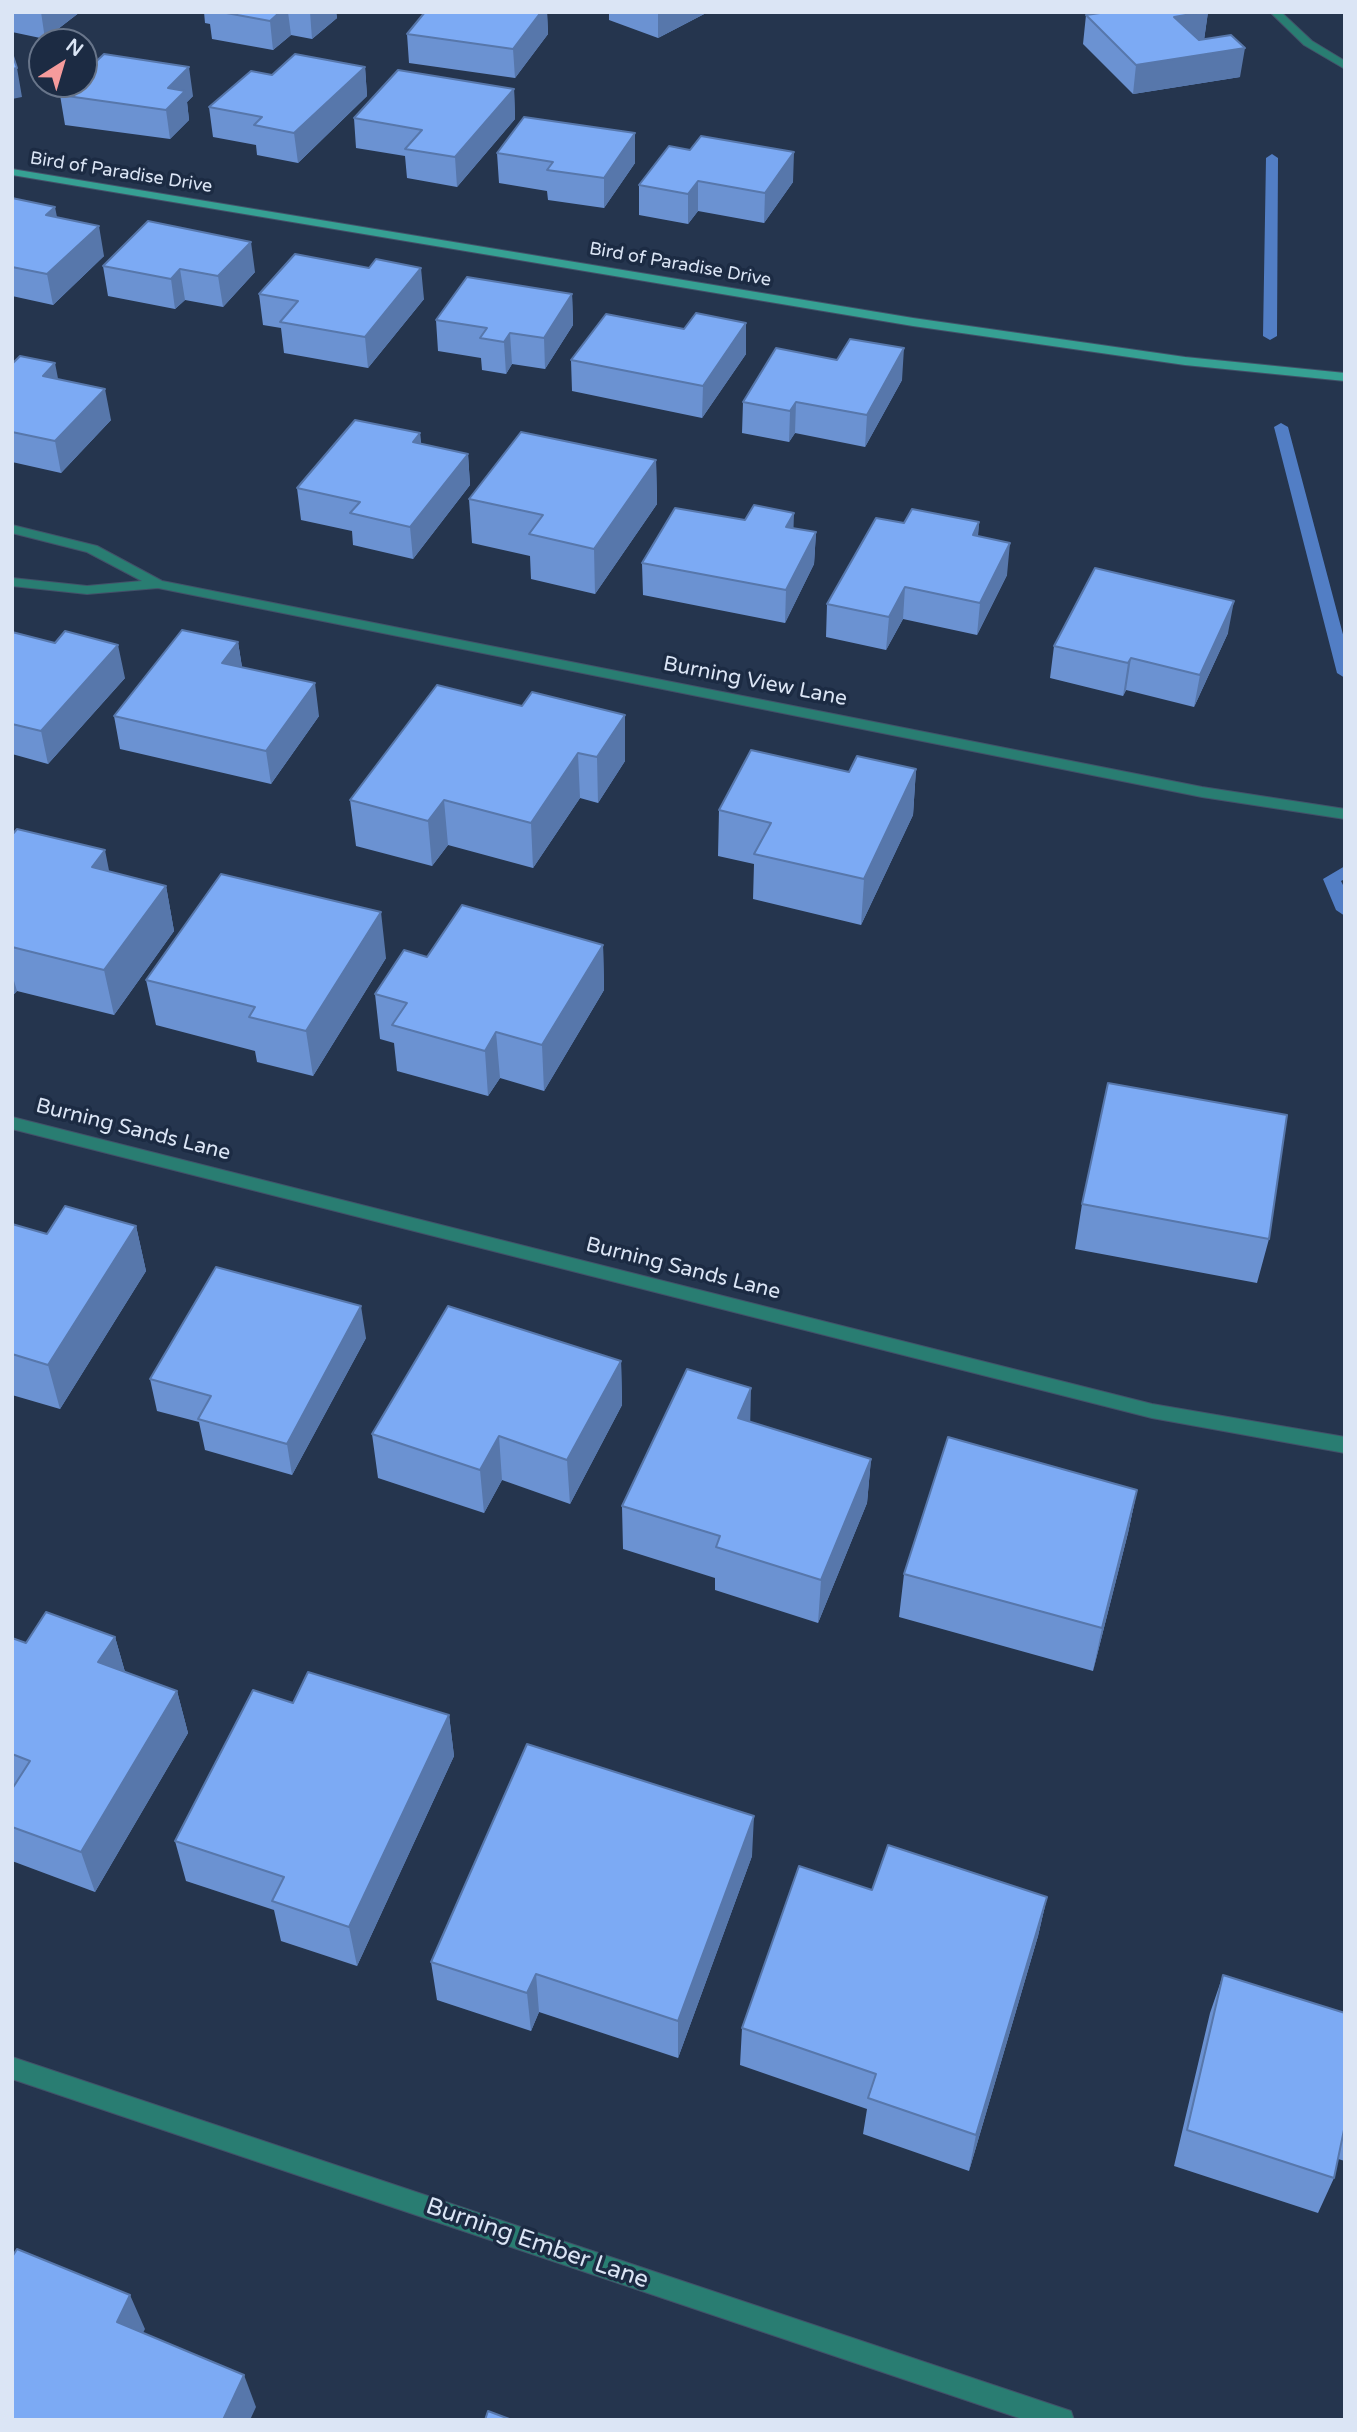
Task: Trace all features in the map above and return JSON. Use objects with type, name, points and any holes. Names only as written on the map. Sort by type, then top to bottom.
[{"type":"street","points":[[1275,12],[1308,43],[1345,65]]},
{"type":"street","name":"Bird of Paradise Drive","points":[[12,172],[927,324],[1185,361],[1345,377]]},
{"type":"street","name":"Burning View Lane","points":[[12,529],[92,549],[158,584]]},
{"type":"street","name":"Burning View Lane","points":[[12,582],[87,590],[158,584],[1202,792],[1345,814]]},
{"type":"street","name":"Burning Sands Lane","points":[[12,1123],[1152,1411],[1345,1445]]},
{"type":"street","name":"Burning Ember Lane","points":[[12,2068],[1062,2420]]},
{"type":"building","points":[[221,12],[280,12],[270,21]]},
{"type":"building","points":[[425,12],[541,12],[513,49],[407,34]]},
{"type":"building","points":[[1107,12],[1203,12],[1174,17],[1199,40],[1231,35],[1245,48],[1136,65],[1086,15]]},
{"type":"building","points":[[12,53],[17,68],[12,69]]},
{"type":"building","points":[[104,54],[189,67],[168,88],[185,91],[166,110],[81,98],[98,98],[98,60]]},
{"type":"building","points":[[295,54],[365,67],[294,133],[254,125],[262,117],[209,107],[251,71],[272,75]]},
{"type":"building","points":[[398,70],[514,89],[455,157],[405,149],[422,130],[354,118]]},
{"type":"building","points":[[524,117],[635,133],[604,178],[547,170],[553,162],[497,153]]},
{"type":"building","points":[[701,136],[794,152],[765,193],[698,181],[688,194],[639,185],[669,146],[690,150]]},
{"type":"building","points":[[12,198],[55,207],[46,215],[99,226],[47,274],[12,267]]},
{"type":"building","points":[[148,221],[251,242],[218,276],[180,269],[171,279],[103,266]]},
{"type":"building","points":[[295,254],[369,268],[376,259],[421,268],[365,337],[280,322],[298,301],[259,294]]},
{"type":"building","points":[[467,277],[572,294],[544,338],[510,333],[504,342],[480,338],[487,328],[436,320]]},
{"type":"building","points":[[696,313],[746,323],[703,386],[571,360],[606,314],[684,329]]},
{"type":"building","points":[[850,339],[904,348],[867,415],[796,402],[790,411],[743,402],[776,348],[837,360]]},
{"type":"building","points":[[20,356],[55,363],[43,376],[105,389],[55,441],[12,432],[12,364]]},
{"type":"building","points":[[355,420],[420,433],[413,442],[468,454],[410,527],[350,513],[360,502],[297,488]]},
{"type":"building","points":[[521,432],[656,460],[594,549],[529,534],[543,515],[469,499]]},
{"type":"building","points":[[754,505],[794,513],[786,527],[816,532],[786,590],[642,563],[675,508],[745,520]]},
{"type":"building","points":[[912,509],[979,522],[973,535],[1010,543],[980,603],[905,587],[889,617],[827,604],[876,518],[904,523]]},
{"type":"building","points":[[1095,568],[1234,601],[1200,675],[1131,658],[1128,663],[1054,646]]},
{"type":"building","points":[[182,630],[238,642],[222,663],[315,683],[266,751],[114,716]]},
{"type":"building","points":[[65,631],[118,645],[41,731],[12,724],[12,632],[55,643]]},
{"type":"building","points":[[437,685],[522,706],[532,692],[625,715],[597,757],[578,753],[531,823],[444,800],[428,821],[350,800]]},
{"type":"building","points":[[751,750],[849,772],[857,756],[916,769],[864,879],[754,854],[771,823],[719,810]]},
{"type":"building","points":[[17,829],[105,850],[92,867],[166,886],[104,970],[12,947],[12,835]]},
{"type":"building","points":[[221,874],[381,912],[306,1031],[249,1017],[255,1007],[146,980]]},
{"type":"building","points":[[462,905],[603,945],[542,1045],[496,1032],[485,1051],[392,1025],[407,1003],[375,994],[404,950],[427,957]]},
{"type":"building","points":[[1108,1083],[1287,1115],[1269,1239],[1082,1204]]},
{"type":"building","points":[[65,1206],[136,1226],[48,1365],[12,1354],[12,1224],[47,1234]]},
{"type":"building","points":[[216,1267],[361,1306],[287,1444],[198,1419],[211,1396],[150,1379]]},
{"type":"building","points":[[448,1306],[621,1361],[567,1460],[499,1436],[480,1470],[372,1434]]},
{"type":"building","points":[[687,1369],[751,1388],[738,1418],[871,1459],[821,1580],[716,1547],[720,1536],[622,1506]]},
{"type":"building","points":[[948,1437],[1137,1490],[1102,1628],[904,1574]]},
{"type":"building","points":[[46,1612],[115,1637],[98,1662],[177,1691],[81,1852],[12,1827],[12,1789],[30,1761],[12,1754],[12,1638],[26,1643]]},
{"type":"building","points":[[308,1672],[449,1715],[349,1927],[272,1901],[284,1877],[175,1841],[253,1690],[293,1703]]},
{"type":"building","points":[[527,1744],[754,1816],[678,2021],[536,1974],[527,1993],[431,1962]]},
{"type":"building","points":[[888,1845],[1047,1897],[976,2135],[868,2098],[876,2074],[742,2028],[799,1866],[872,1890]]},
{"type":"building","points":[[1223,1975],[1345,2013],[1345,2125],[1334,2178],[1187,2130]]},
{"type":"building","points":[[17,2249],[130,2295],[117,2322],[244,2375],[223,2420],[12,2420],[12,2257]]},
{"type":"building","points":[[488,2411],[512,2420],[485,2420]]},
{"type":"waterway","points":[[1270,336],[1272,158]]},
{"type":"waterway","points":[[1281,427],[1345,673]]},
{"type":"waterway","points":[[1345,872],[1332,879],[1345,910]]}]
